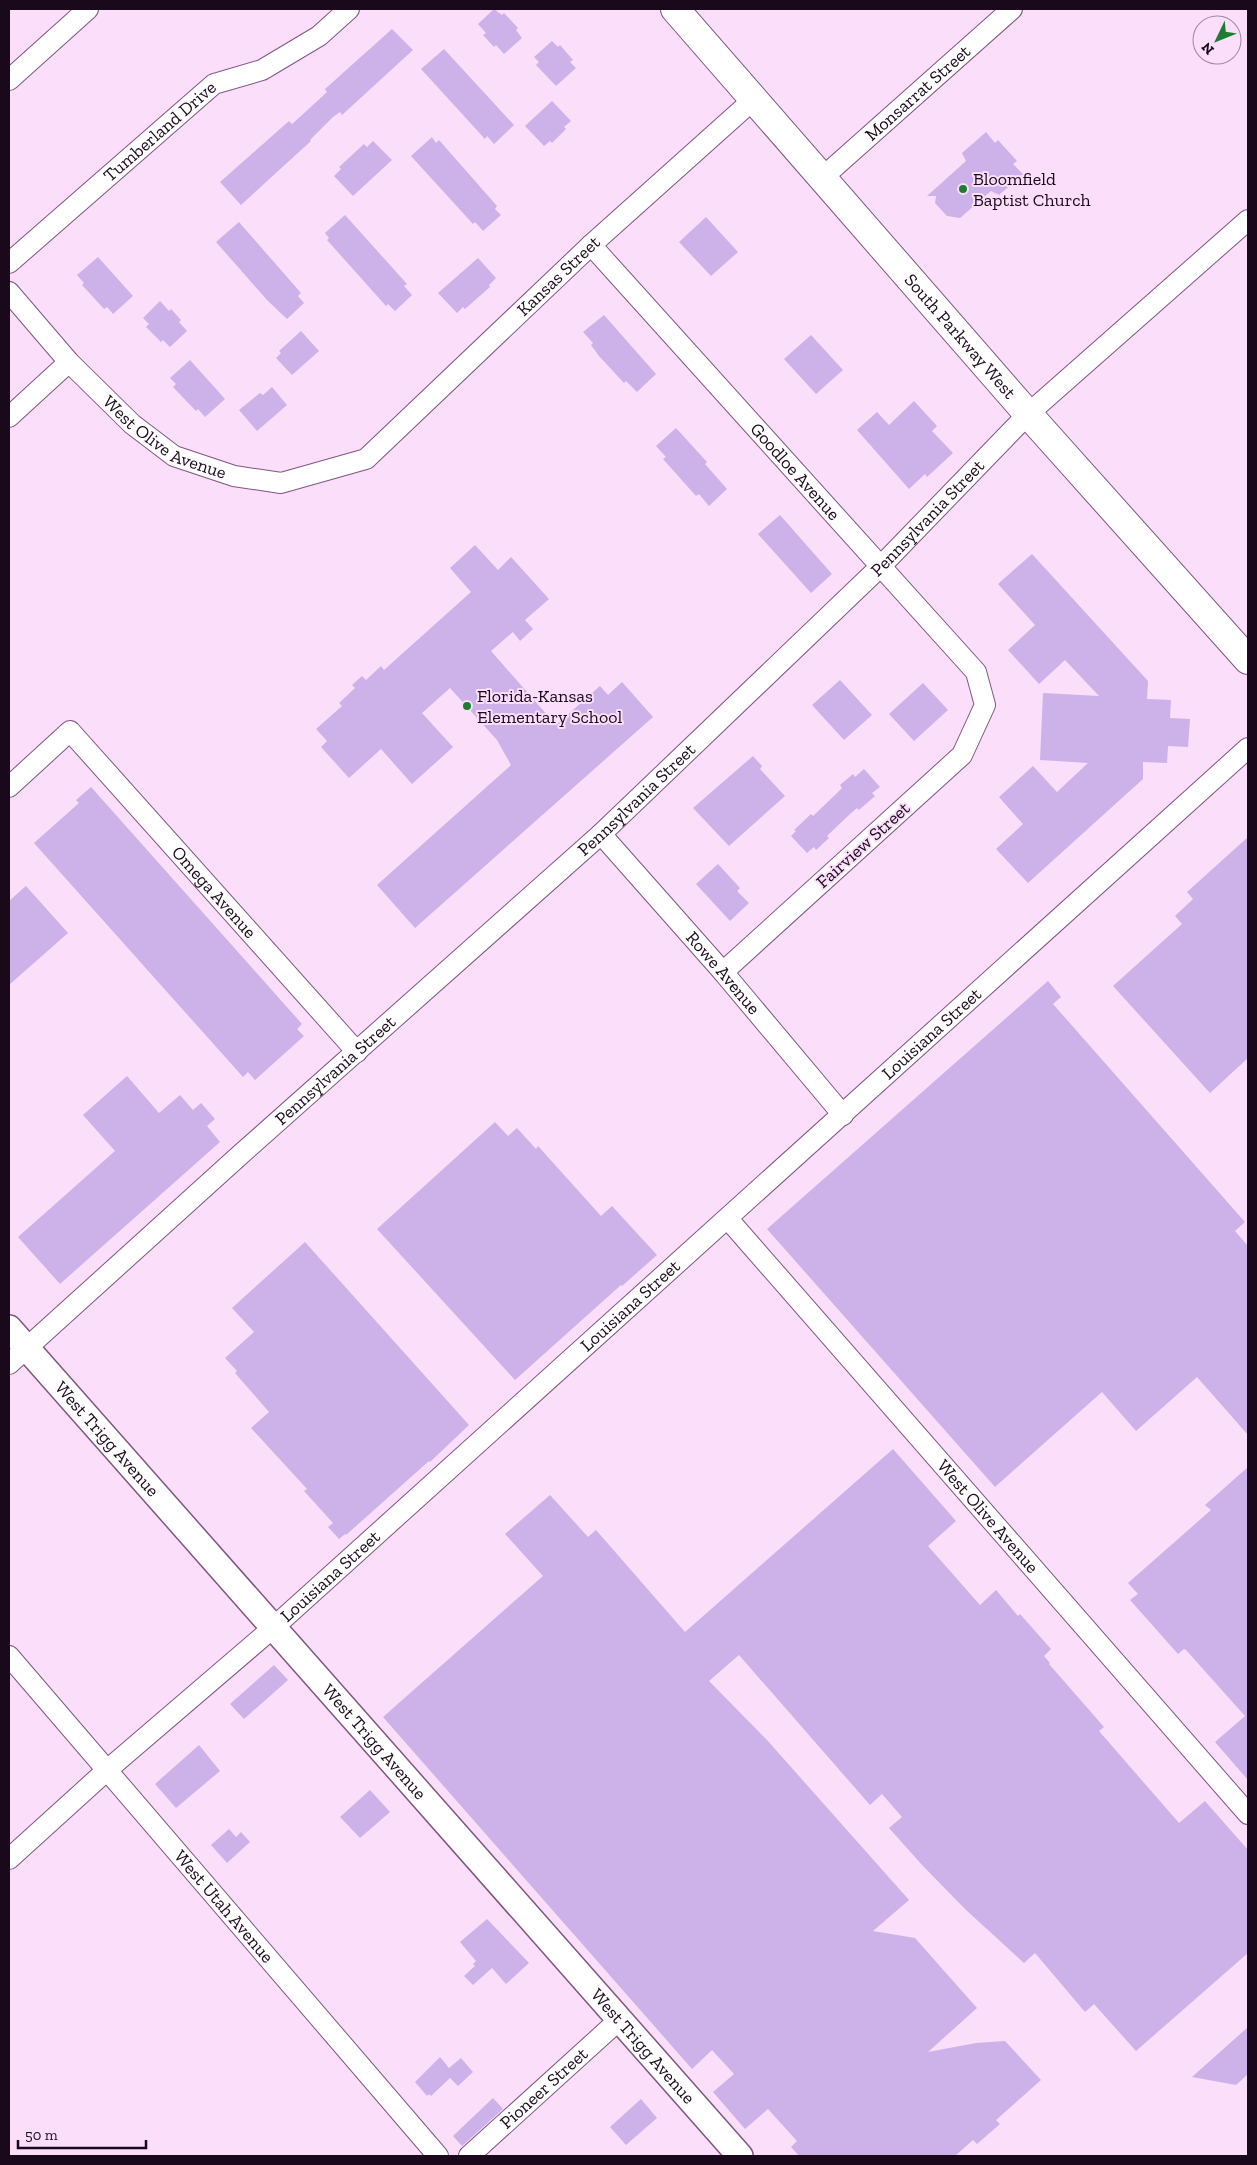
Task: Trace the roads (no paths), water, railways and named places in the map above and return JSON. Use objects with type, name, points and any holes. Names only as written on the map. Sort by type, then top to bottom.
[{"type":"main road","name":"South Parkway West","points":[[675,9],[1028,414],[1248,660]]},
{"type":"street","points":[[9,80],[88,9]]},
{"type":"street","name":"Tumberland Drive","points":[[9,263],[214,84],[262,70],[319,36],[349,9]]},
{"type":"street","name":"Monsarrat Street","points":[[822,178],[1012,9]]},
{"type":"street","name":"Kansas Street","points":[[366,459],[591,245],[754,99]]},
{"type":"street","name":"Pennsylvania Street","points":[[17,1356],[601,834],[881,566],[1028,414],[1248,220]]},
{"type":"street","name":"Goodloe Avenue","points":[[591,245],[976,672],[985,705]]},
{"type":"street","name":"West Olive Avenue","points":[[9,292],[69,362],[132,424],[174,456],[234,476],[281,483],[366,459]]},
{"type":"street","points":[[9,417],[69,362]]},
{"type":"street","name":"Fairview Street","points":[[723,972],[962,755],[985,705]]},
{"type":"street","name":"Omega Avenue","points":[[9,787],[70,731],[357,1052]]},
{"type":"street","name":"Louisiana Street","points":[[9,1859],[106,1770],[274,1627],[1248,748]]},
{"type":"street","name":"Rowe Avenue","points":[[601,834],[723,972],[843,1115]]},
{"type":"street","name":"West Olive Avenue","points":[[728,1219],[1248,1814]]},
{"type":"street","name":"West Trigg Avenue","points":[[9,1328],[17,1356],[274,1627],[740,2156]]},
{"type":"street","name":"West Utah Avenue","points":[[9,1656],[438,2156]]},
{"type":"street","name":"Pioneer Street","points":[[469,2156],[620,2020]]},
{"type":"place","name":"Bloomfield Baptist Church","points":[[963,189]]},
{"type":"place","name":"Florida-Kansas Elementary School","points":[[467,706]]}]
